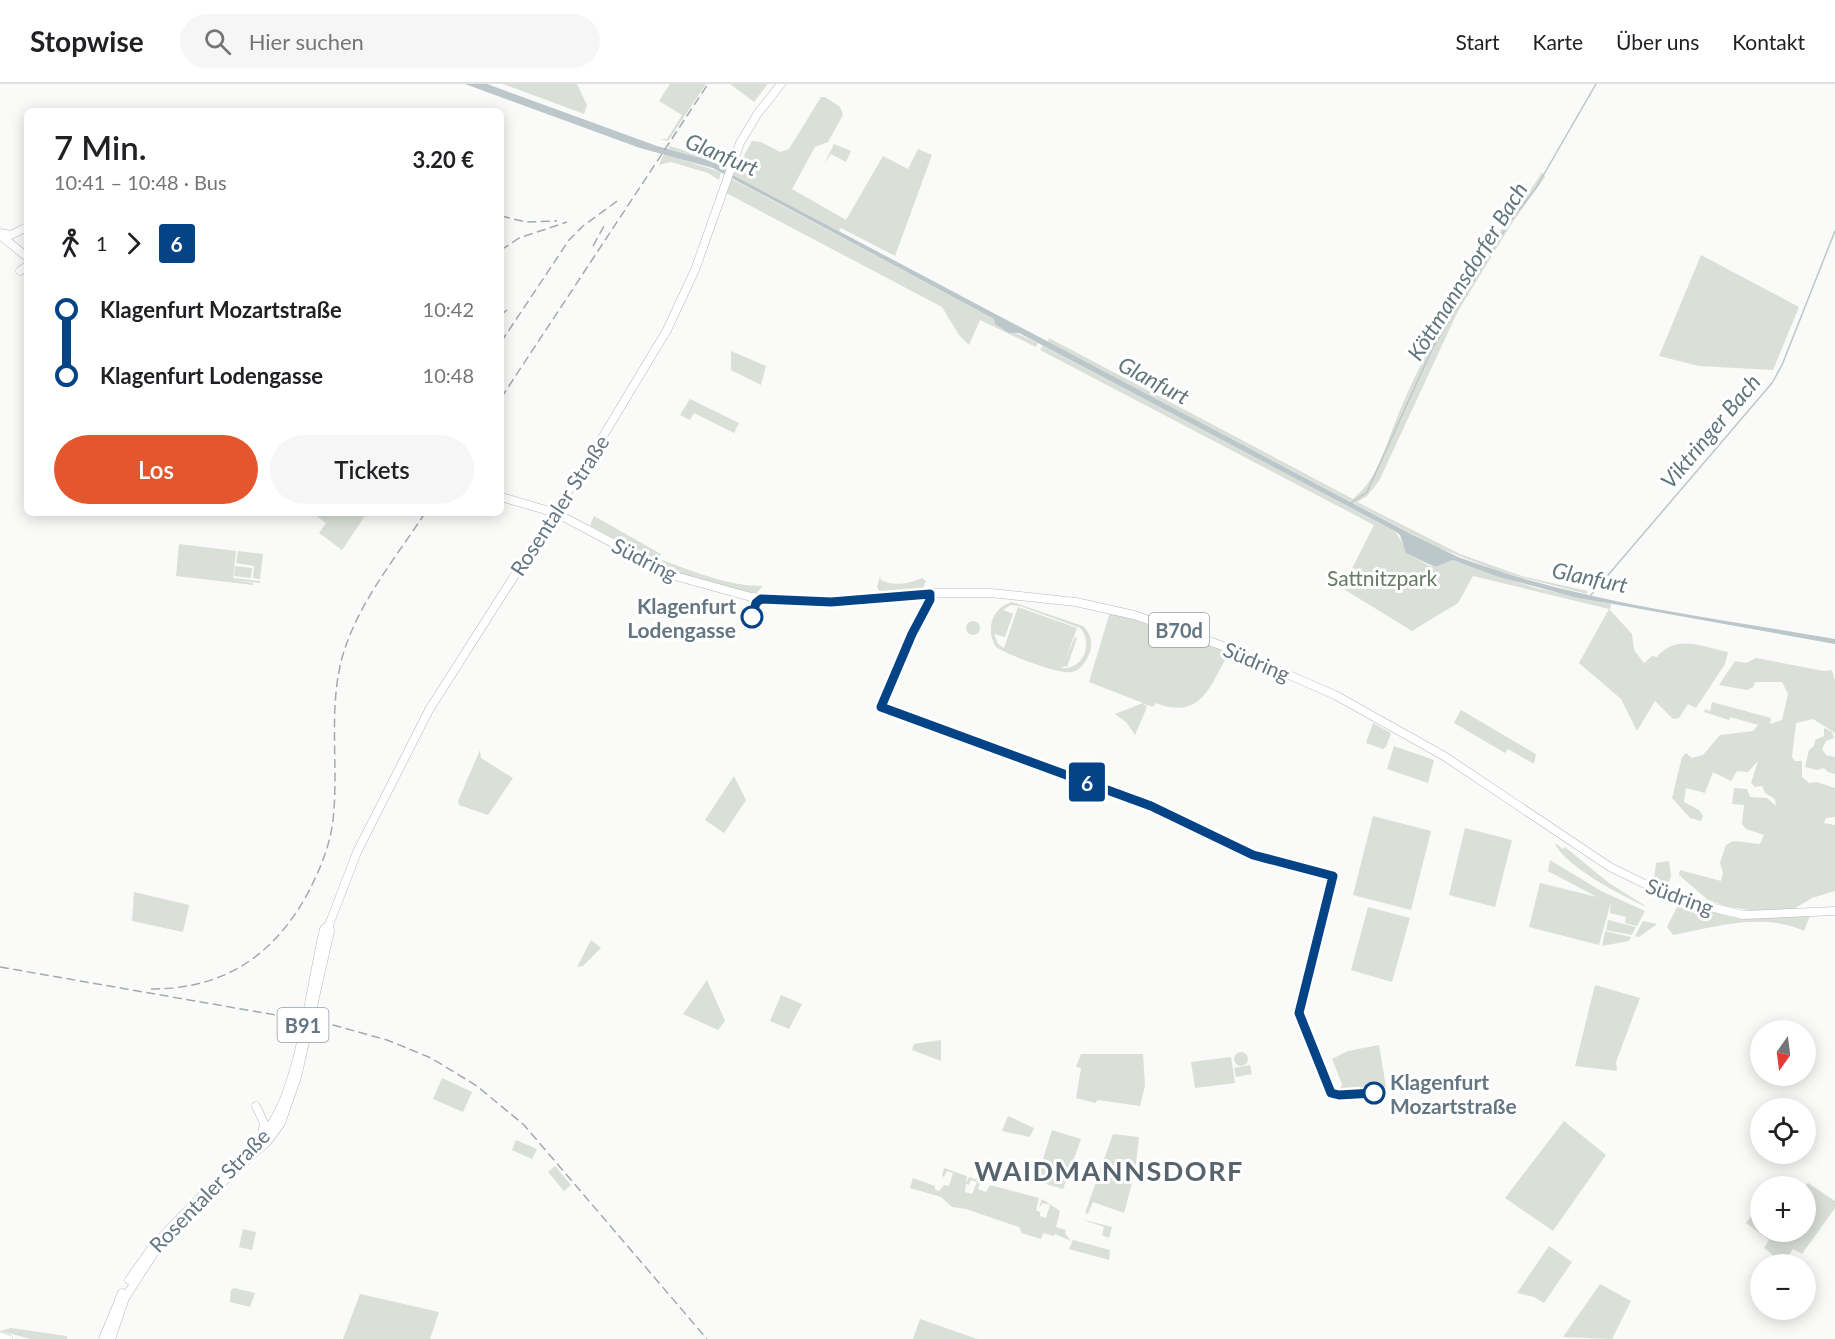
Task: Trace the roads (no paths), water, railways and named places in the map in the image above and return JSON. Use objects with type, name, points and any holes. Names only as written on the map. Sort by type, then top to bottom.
[{"type":"main road","name":"Rosentaler Straße","points":[[103,1339],[122,1293],[153,1246],[191,1204],[260,1139],[275,1119],[287,1088],[328,928],[357,852],[429,710],[556,513],[667,330],[699,260],[725,181],[746,133],[781,84]]},
{"type":"main road","points":[[0,234],[11,235],[23,229]]},
{"type":"main road","points":[[0,234],[24,254]]},
{"type":"main road","name":"Südring","points":[[504,498],[556,513],[655,567],[698,584],[751,597],[831,602],[922,593],[1020,595],[1110,609],[1156,622],[1223,646],[1335,695],[1444,756],[1627,876],[1676,896],[1725,912],[1763,915],[1835,911]]},
{"type":"main road","name":"Rosentaler Straße","points":[[111,1339],[125,1299],[154,1253],[205,1198],[267,1142],[281,1123],[297,1077],[328,928]]},
{"type":"main road","points":[[256,1106],[264,1123],[260,1139]]},
{"type":"main road","points":[[0,1336],[8,1339]]},
{"type":"waterway","name":"Köttmannsdorfer Bach","points":[[1351,503],[1367,492],[1433,347],[1509,223],[1536,188],[1596,84]]},
{"type":"waterway","name":"Viktringer Bach","points":[[1591,595],[1772,383],[1782,365],[1835,231]]},
{"type":"railway","points":[[504,393],[708,84]]},
{"type":"railway","points":[[504,338],[569,240],[583,226],[620,199]]},
{"type":"railway","points":[[504,217],[526,222],[557,221]]},
{"type":"railway","points":[[504,248],[519,238],[567,222]]},
{"type":"railway","points":[[593,246],[604,226]]},
{"type":"railway","points":[[151,989],[203,983],[246,963],[265,949],[281,932],[310,889],[324,856],[333,820],[336,698],[342,658],[357,619],[367,601],[423,516]]},
{"type":"railway","points":[[0,967],[333,1025],[387,1040],[431,1058],[477,1086],[524,1125],[707,1339]]},
{"type":"place","name":"Klagenfurt Lodengasse","points":[[752,617]]},
{"type":"place","name":"Klagenfurt Mozartstraße","points":[[1374,1093]]},
{"type":"district","name":"WAIDMANNSDORF","points":[[1109,1170]]},
{"type":"water label","name":"Glanfurt","points":[[722,154]]},
{"type":"water label","name":"Glanfurt","points":[[1154,380]]},
{"type":"water label","name":"Glanfurt","points":[[1590,577]]},
{"type":"park label","name":"Sattnitzpark","points":[[1382,577]]}]
